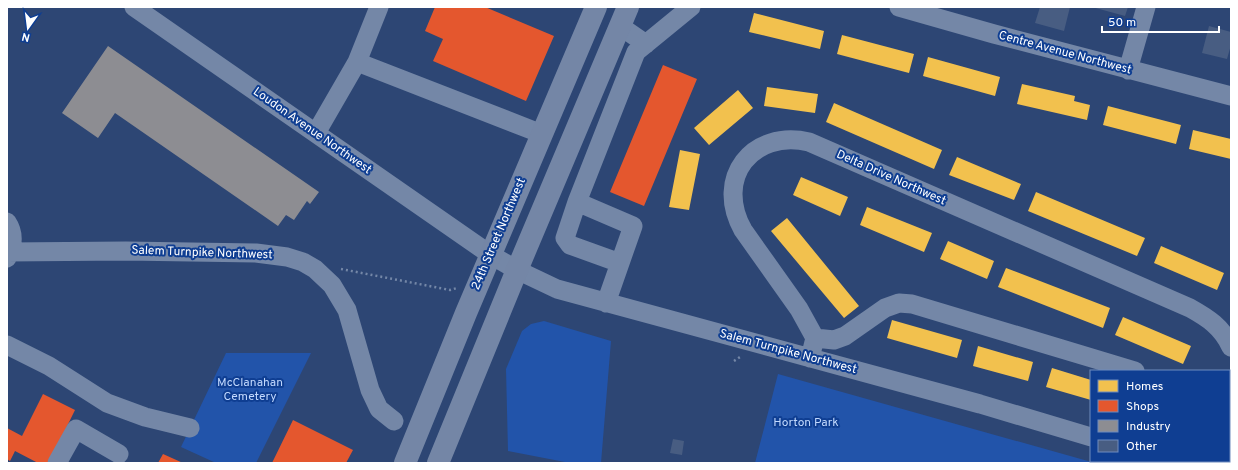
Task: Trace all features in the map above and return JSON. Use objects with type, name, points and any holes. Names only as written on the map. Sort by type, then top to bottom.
[{"type":"main road","name":"24th Street Northwest","points":[[405,463],[490,255],[596,7]]},
{"type":"main road","points":[[438,463],[517,270],[624,17]]},
{"type":"street","name":"Loudon Avenue Northwest","points":[[134,7],[490,255]]},
{"type":"street","points":[[316,133],[357,62],[379,7]]},
{"type":"street","points":[[620,263],[570,244],[565,238],[586,178],[636,52],[691,7]]},
{"type":"street","name":"Centre Avenue Northwest","points":[[899,7],[1128,70],[1231,96]]},
{"type":"street","points":[[1128,70],[1146,7]]},
{"type":"street","points":[[624,17],[646,44]]},
{"type":"street","points":[[357,62],[542,134]]},
{"type":"street","points":[[605,63],[628,72]]},
{"type":"street","name":"Delta Drive Northwest","points":[[815,338],[797,306],[743,230],[737,219],[733,205],[732,190],[741,165],[753,152],[766,144],[783,139],[809,142],[1190,308],[1218,326],[1231,347]]},
{"type":"street","points":[[562,166],[586,178]]},
{"type":"street","points":[[547,201],[575,207],[633,226],[606,303]]},
{"type":"street","points":[[7,222],[12,234],[8,254]]},
{"type":"street","name":"Salem Turnpike Northwest","points":[[8,254],[126,251],[256,253],[287,257],[315,269],[332,285],[347,310],[370,390],[379,408],[394,421]]},
{"type":"street","name":"Salem Turnpike Northwest","points":[[490,255],[557,289],[980,404],[1090,437]]},
{"type":"street","points":[[810,358],[815,338],[834,340],[845,336],[885,308],[899,303],[912,304],[1131,370]]},
{"type":"street","points":[[7,345],[49,366],[107,403],[145,417],[190,428]]},
{"type":"street","points":[[57,463],[76,429],[119,454]]},
{"type":"path","points":[[315,269],[325,266],[450,290],[459,287]]},
{"type":"green space","points":[[544,321],[611,341],[601,463],[570,463],[508,451],[506,369],[522,331],[531,324]]},
{"type":"green space","name":"McClanahan Cemetery","points":[[226,353],[311,353],[256,463],[216,463],[181,447]]},
{"type":"green space","name":"Horton Park","points":[[778,374],[1095,463],[755,463]]},
{"type":"building: Homes","points":[[754,13],[824,31],[820,49],[749,32]]},
{"type":"building: Homes","points":[[842,35],[914,54],[909,73],[837,54]]},
{"type":"building: Homes","points":[[928,57],[1000,77],[995,96],[923,76]]},
{"type":"building: Homes","points":[[1022,84],[1075,96],[1074,101],[1090,105],[1087,120],[1017,104]]},
{"type":"building: Homes","points":[[767,87],[818,94],[815,113],[764,106]]},
{"type":"building: Homes","points":[[738,90],[753,108],[709,145],[694,128]]},
{"type":"building: Homes","points":[[834,103],[942,150],[934,169],[826,122]]},
{"type":"building: Homes","points":[[1108,106],[1181,125],[1176,144],[1103,125]]},
{"type":"building: Homes","points":[[1193,130],[1231,139],[1231,159],[1189,149]]},
{"type":"building: Homes","points":[[680,150],[700,154],[689,210],[669,207]]},
{"type":"building: Homes","points":[[957,157],[1021,184],[1014,200],[949,175]]},
{"type":"building: Homes","points":[[801,177],[848,197],[840,216],[793,195]]},
{"type":"building: Homes","points":[[1036,192],[1145,238],[1137,256],[1028,211]]},
{"type":"building: Homes","points":[[867,207],[932,233],[924,252],[860,225]]},
{"type":"building: Homes","points":[[787,218],[859,306],[844,318],[771,231]]},
{"type":"building: Homes","points":[[948,241],[994,261],[987,279],[940,259]]},
{"type":"building: Homes","points":[[1161,246],[1224,273],[1217,290],[1154,263]]},
{"type":"building: Homes","points":[[1006,268],[1110,308],[1103,328],[998,287]]},
{"type":"building: Homes","points":[[1123,317],[1191,346],[1183,364],[1115,335]]},
{"type":"building: Homes","points":[[892,320],[962,340],[957,358],[887,338]]},
{"type":"building: Homes","points":[[978,346],[1033,362],[1028,381],[973,366]]},
{"type":"building: Homes","points":[[1052,368],[1090,380],[1090,400],[1046,387]]},
{"type":"building: Shops","points":[[435,7],[485,7],[554,36],[526,101],[433,61],[443,39],[425,31]]},
{"type":"building: Shops","points":[[663,65],[697,79],[644,206],[610,192]]},
{"type":"building: Shops","points":[[43,394],[75,410],[49,463],[38,463],[15,451],[10,461],[7,459],[7,428],[22,436]]},
{"type":"building: Shops","points":[[293,420],[353,450],[346,463],[272,463]]},
{"type":"building: Shops","points":[[163,454],[183,463],[158,463]]},
{"type":"building: Industry","points":[[108,46],[319,192],[310,204],[307,201],[294,220],[286,215],[278,226],[115,113],[98,138],[62,113]]},
{"type":"building: Other","points":[[1040,7],[1070,7],[1064,31],[1035,23]]},
{"type":"building: Other","points":[[1092,7],[1128,7],[1125,16]]},
{"type":"building: Other","points":[[1209,26],[1231,32],[1231,45],[1227,59],[1202,53]]},
{"type":"building: Other","points":[[673,439],[684,441],[682,455],[670,453]]}]
